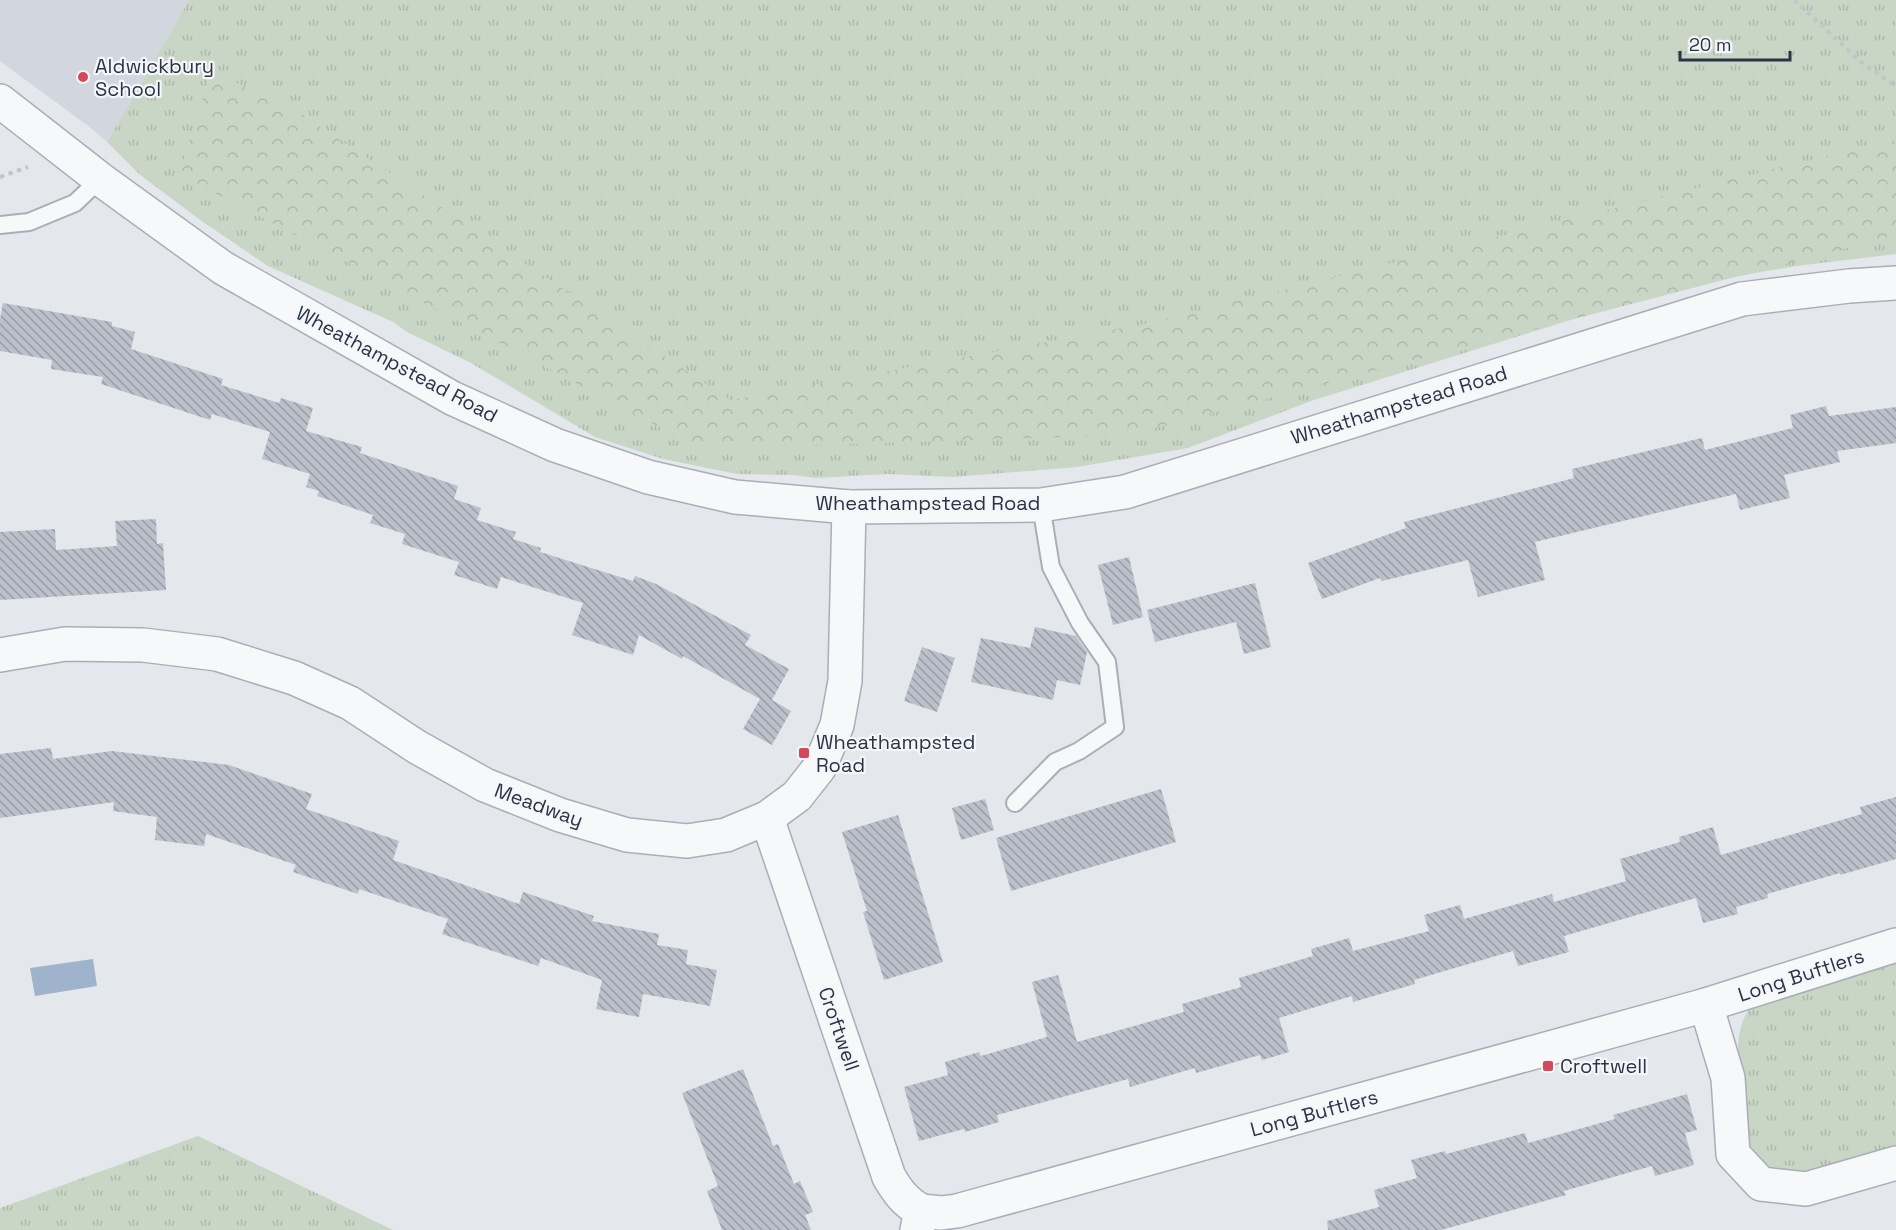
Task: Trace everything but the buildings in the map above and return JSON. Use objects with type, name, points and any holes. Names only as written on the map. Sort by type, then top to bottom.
[{"type":"street","name":"Wheathampstead Road","points":[[0,101],[99,179],[223,268],[452,398],[555,445],[648,477],[735,497],[849,507],[1041,505],[1125,492],[1742,299],[1849,286],[1896,283]]},
{"type":"street","name":"Meadway","points":[[0,655],[65,644],[143,645],[217,654],[294,678],[350,703],[417,747],[485,785],[561,815],[627,835],[687,841],[726,834],[766,818],[797,796],[819,768],[837,725],[845,681],[849,507]]},
{"type":"street","name":"Croftwell","points":[[766,818],[889,1177],[900,1196],[909,1204],[919,1220]]},
{"type":"street","name":"Long Buftlers","points":[[919,1220],[1706,1005],[1896,945]]},
{"type":"street","points":[[1706,1005],[1728,1078],[1733,1154],[1761,1184],[1806,1189],[1896,1162]]},
{"type":"lane","points":[[0,225],[29,222],[75,203],[99,179]]},
{"type":"lane","points":[[1015,803],[1055,762],[1079,751],[1115,727],[1107,662],[1080,623],[1051,567],[1041,505]]},
{"type":"path","points":[[1794,0],[1861,62],[1896,87]]},
{"type":"shaded area","name":"Aldwickbury School","points":[[0,0],[189,0],[107,142],[0,61]]},
{"type":"green space","points":[[189,0],[1896,0],[1896,254],[1796,266],[1676,287],[1311,401],[1188,448],[1077,467],[953,477],[888,474],[816,478],[794,475],[737,474],[663,459],[595,437],[471,363],[407,332],[393,322],[268,266],[203,222],[139,174],[107,142]]},
{"type":"green space","points":[[211,72],[288,105],[730,400],[1144,324],[1867,146],[1896,143],[1896,235],[1128,435],[701,449],[179,174]]},
{"type":"green space","points":[[1896,960],[1896,1146],[1806,1172],[1781,1173],[1769,1168],[1750,1148],[1742,1124],[1738,1046],[1741,1026],[1751,1006]]},
{"type":"green space","points":[[198,1136],[393,1230],[0,1230],[0,1208]]},
{"type":"water","points":[[93,959],[97,986],[35,996],[30,968]]},
{"type":"place","name":"Aldwickbury School","points":[[83,77]]},
{"type":"place","name":"Wheathampsted Road","points":[[804,753]]},
{"type":"place","name":"Croftwell","points":[[1548,1066]]}]
